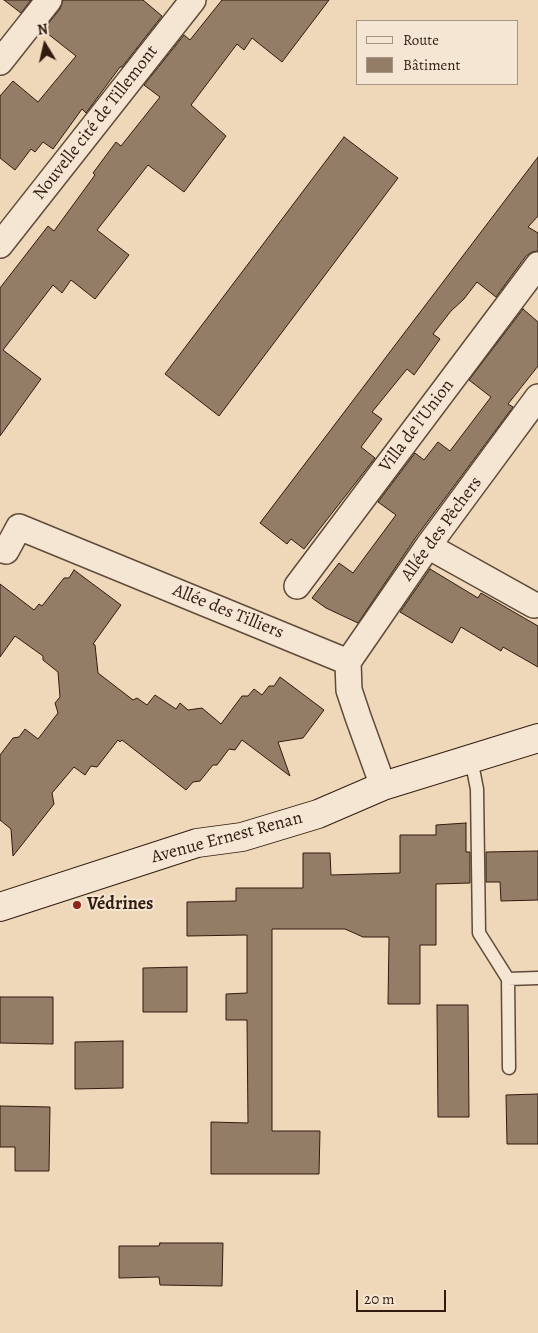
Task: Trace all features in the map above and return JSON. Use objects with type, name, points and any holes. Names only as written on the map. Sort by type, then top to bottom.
[{"type":"street","points":[[0,62],[49,0]]},
{"type":"street","name":"Nouvelle cité de Tillemont","points":[[0,245],[193,0]]},
{"type":"street","name":"Villa de l'Union","points":[[296,586],[538,265]]},
{"type":"street","name":"Allée des Pêchers","points":[[348,662],[428,546],[534,412]]},
{"type":"street","name":"Allée des Tilliers","points":[[0,549],[6,551],[19,527],[348,662]]},
{"type":"street","points":[[428,546],[534,605]]},
{"type":"street","points":[[348,662],[349,690],[383,786]]},
{"type":"street","name":"Avenue Ernest Renan","points":[[0,907],[100,876],[189,845],[242,837],[318,814],[383,786],[538,738]]},
{"type":"lane","points":[[471,759],[477,789],[479,933],[508,979],[509,1068]]},
{"type":"lane","points":[[508,979],[538,978]]},
{"type":"building","points":[[4,0],[31,0],[21,13]]},
{"type":"building","points":[[63,0],[143,0],[162,16],[122,67],[120,67],[86,113],[82,109],[53,149],[43,142],[35,152],[31,149],[15,170],[0,158],[0,96],[13,81],[38,102],[76,56],[43,30],[60,9]]},
{"type":"building","points":[[222,0],[329,0],[282,62],[252,38],[244,50],[237,44],[191,105],[226,136],[184,192],[148,165],[97,230],[129,255],[95,299],[71,280],[62,293],[53,285],[3,350],[41,379],[0,436],[0,288],[48,226],[54,231],[95,175],[93,173],[116,142],[121,146],[160,97],[144,85],[184,35],[190,40]]},
{"type":"building","points":[[344,137],[398,178],[219,416],[165,374]]},
{"type":"building","points":[[538,157],[538,216],[528,227],[538,233],[538,251],[526,256],[496,297],[477,282],[464,299],[451,311],[433,334],[440,339],[414,375],[407,369],[372,412],[382,419],[361,447],[375,458],[304,549],[291,539],[287,544],[260,523]]},
{"type":"building","points":[[523,309],[538,322],[538,366],[508,404],[513,407],[416,537],[358,623],[326,608],[312,598],[339,563],[353,573],[396,515],[378,502],[415,453],[424,460],[438,442],[450,451],[491,397],[469,380]]},
{"type":"building","points":[[430,569],[478,598],[481,593],[538,626],[538,667],[503,647],[501,651],[461,627],[452,643],[400,612]]},
{"type":"building","points":[[74,570],[121,605],[93,644],[95,645],[98,673],[133,700],[137,698],[147,705],[155,695],[176,709],[180,703],[188,710],[202,708],[221,724],[242,696],[248,696],[254,689],[262,695],[269,686],[274,686],[280,677],[324,710],[303,738],[278,742],[290,776],[242,740],[235,750],[229,749],[217,765],[213,765],[200,781],[193,782],[186,790],[122,740],[120,742],[118,740],[97,767],[91,766],[85,775],[74,767],[52,793],[54,804],[13,856],[11,829],[0,820],[0,755],[13,738],[19,737],[25,729],[38,739],[58,713],[55,703],[60,697],[58,672],[43,660],[43,656],[15,636],[0,657],[0,584],[34,610],[39,604],[42,606],[64,578],[69,578]]},
{"type":"building","points":[[466,823],[466,852],[470,852],[470,883],[436,884],[436,945],[420,945],[420,1004],[388,1004],[389,937],[363,937],[345,929],[272,929],[272,1131],[320,1131],[319,1174],[211,1174],[211,1122],[248,1123],[247,1020],[226,1020],[226,994],[247,993],[247,935],[187,936],[187,902],[236,901],[236,888],[303,888],[303,853],[330,853],[331,875],[400,873],[400,835],[436,835],[436,825]]},
{"type":"building","points":[[538,851],[538,900],[501,901],[500,882],[486,882],[486,852]]},
{"type":"building","points":[[187,967],[187,1012],[143,1012],[143,968]]},
{"type":"building","points":[[0,997],[53,997],[53,1044],[0,1043]]},
{"type":"building","points":[[437,1005],[468,1005],[469,1117],[438,1117]]},
{"type":"building","points":[[123,1041],[123,1088],[75,1089],[75,1042]]},
{"type":"building","points":[[538,1094],[538,1144],[507,1144],[506,1095]]},
{"type":"building","points":[[0,1106],[50,1107],[49,1171],[15,1171],[15,1147],[0,1147]]},
{"type":"building","points":[[160,1243],[223,1243],[222,1286],[160,1285],[159,1277],[119,1278],[119,1246],[159,1246]]},
{"type":"place","name":"Védrines","points":[[77,905]]}]
